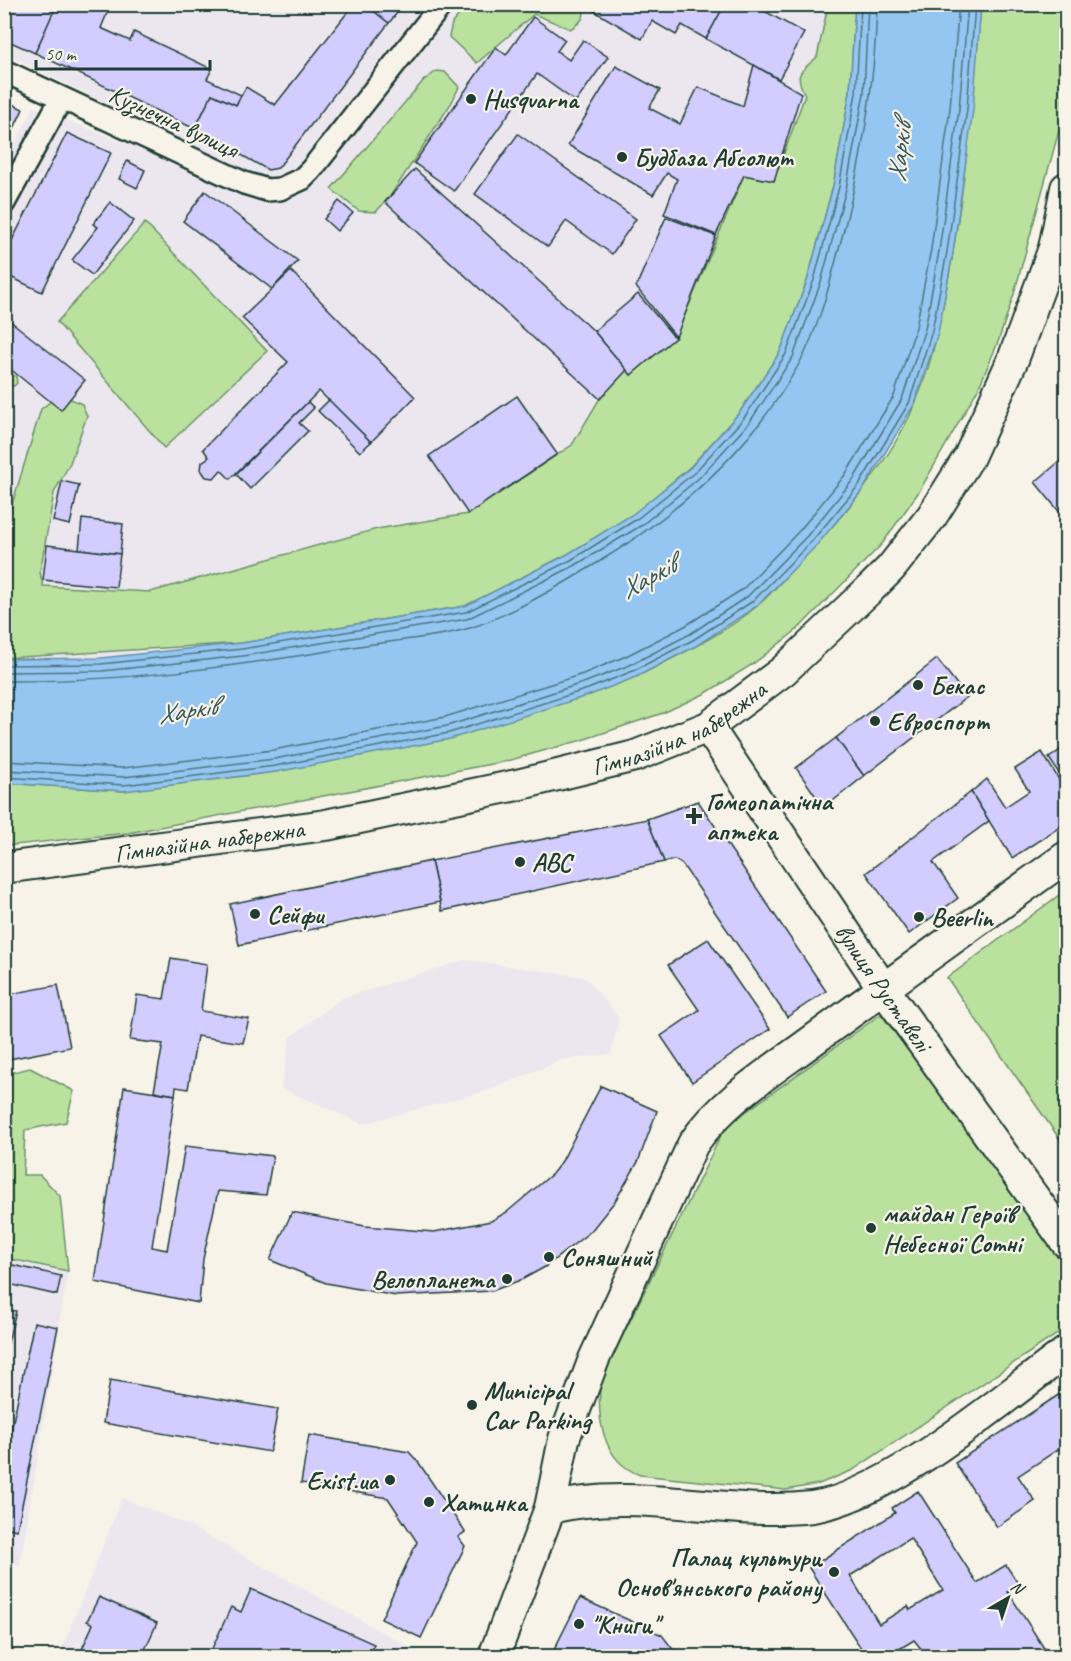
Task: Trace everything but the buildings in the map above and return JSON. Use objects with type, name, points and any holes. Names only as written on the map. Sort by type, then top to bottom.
[{"type":"main road","name":"Гімназійна набережна","points":[[4,868],[326,825],[517,785],[636,756],[708,727],[783,671],[863,596],[891,568],[932,516],[969,457],[1014,357],[1054,248],[1066,188]]},
{"type":"main road","name":"вулиця Руставелі","points":[[708,727],[883,988],[1066,1242]]},
{"type":"main road","points":[[494,1656],[550,1508],[564,1439],[594,1359],[693,1144],[703,1129],[731,1101],[883,988],[1066,857]]},
{"type":"main road","points":[[550,1508],[581,1500],[624,1498],[766,1508],[812,1507],[842,1501],[874,1486],[945,1440],[1066,1352]]},
{"type":"street","name":"Кузнечна вулиця","points":[[4,70],[61,99],[244,183],[267,190],[292,186],[311,170],[442,4]]},
{"type":"street","points":[[4,202],[61,99]]},
{"type":"shaded area","points":[[4,5],[425,5],[281,186],[260,178],[5,54]]},
{"type":"shaded area","points":[[456,5],[855,5],[739,413],[690,468],[633,514],[568,554],[465,606],[242,643],[101,658],[5,659],[5,163],[34,107],[271,201],[301,191]]},
{"type":"shaded area","points":[[465,960],[585,977],[619,1018],[611,1054],[562,1060],[490,1090],[363,1124],[281,1088],[290,1037],[342,998]]},
{"type":"shaded area","points":[[4,1259],[68,1271],[20,1566],[4,1563]]},
{"type":"shaded area","points":[[122,1498],[188,1525],[426,1656],[59,1656]]},
{"type":"green space","points":[[468,5],[584,5],[584,9],[582,19],[570,29],[534,14],[477,63],[449,37],[452,23]]},
{"type":"green space","points":[[828,5],[855,5],[850,92],[833,186],[808,278],[780,352],[739,413],[691,466],[633,515],[568,554],[465,606],[242,643],[5,658],[4,531],[41,409],[60,394],[82,404],[87,416],[70,463],[54,493],[40,572],[43,586],[150,592],[377,529],[468,514],[572,445],[621,363],[631,375],[675,338],[744,175],[774,181],[805,95],[801,87],[800,73],[817,57]]},
{"type":"green space","points":[[981,5],[1066,5],[1066,105],[1014,294],[998,342],[979,387],[920,490],[882,544],[798,629],[753,664],[706,693],[663,713],[582,740],[507,761],[128,833],[5,846],[5,783],[124,791],[636,677],[714,636],[757,606],[823,537],[871,479],[899,437],[924,382],[938,329],[955,242]]},
{"type":"green space","points":[[437,71],[445,72],[459,87],[452,102],[391,195],[376,212],[359,211],[331,189],[424,80]]},
{"type":"green space","points":[[145,223],[267,351],[164,448],[57,322]]},
{"type":"green space","points":[[4,368],[16,377],[17,383],[14,386],[5,384]]},
{"type":"green space","points":[[1066,890],[1066,1148],[947,978]]},
{"type":"green space","name":"майдан Героїв Небесної Сотні","points":[[881,1014],[1066,1264],[1066,1328],[853,1470],[819,1484],[786,1490],[640,1475],[627,1468],[617,1459],[604,1436],[600,1408],[601,1380],[725,1127]]},
{"type":"green space","points":[[30,1068],[74,1091],[66,1122],[25,1130],[23,1175],[40,1175],[60,1196],[68,1271],[5,1258],[5,1074]]},
{"type":"water","name":"Харків","points":[[855,5],[981,5],[973,110],[953,253],[938,333],[914,405],[864,488],[817,545],[757,606],[696,646],[636,677],[590,695],[450,739],[276,772],[124,791],[5,783],[5,659],[101,658],[242,643],[465,606],[568,554],[633,514],[690,468],[739,413],[780,352],[808,278],[833,186],[850,92]]},
{"type":"place","name":"Husqvarna","points":[[471,99]]},
{"type":"place","name":"Будбаза Абсолют","points":[[622,157]]},
{"type":"place","name":"Бекас","points":[[918,685]]},
{"type":"place","name":"Евроспорт","points":[[875,721]]},
{"type":"place","name":"Гомеопатічна аптека","points":[[694,816]]},
{"type":"place","name":"ABC","points":[[520,862]]},
{"type":"place","name":"Сейфи","points":[[255,914]]},
{"type":"place","name":"Beеrlin","points":[[919,917]]},
{"type":"place","name":"майдан Героїв Небесної Сотні","points":[[871,1228]]},
{"type":"place","name":"Соняшний","points":[[549,1257]]},
{"type":"place","name":"Велопланета","points":[[507,1279]]},
{"type":"place","name":"Municipal Car Parking","points":[[472,1405]]},
{"type":"place","name":"Exist.ua","points":[[390,1480]]},
{"type":"place","name":"Хатинка","points":[[429,1502]]},
{"type":"place","name":"Палац культури Основ'янського району","points":[[834,1572]]},
{"type":"place","name":"\"Книги\"","points":[[579,1624]]}]
